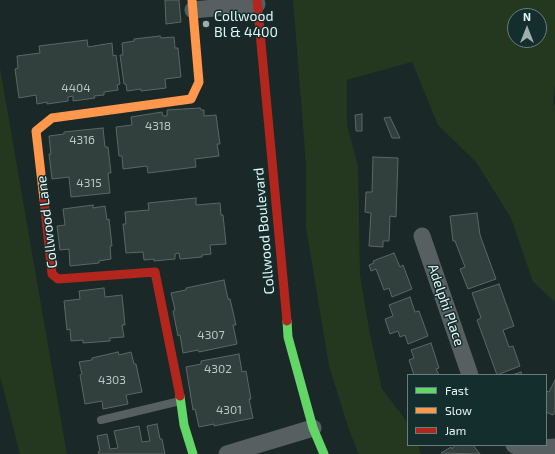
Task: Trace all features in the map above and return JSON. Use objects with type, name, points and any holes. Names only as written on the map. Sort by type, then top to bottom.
[{"type":"street","name":"Collwood Lane","points":[[193,454],[184,425],[181,401],[155,272],[58,279],[52,274],[36,131],[52,118],[191,99],[199,82],[192,5],[257,2]]},
{"type":"street","name":"Collwood Boulevard","points":[[257,2],[288,337],[313,428],[324,454]]},
{"type":"street","name":"Adelphi Place","points":[[422,236],[470,374]]},
{"type":"street","points":[[227,454],[313,428]]},
{"type":"street","points":[[516,446],[522,449],[555,447]]},
{"type":"lane","points":[[101,420],[181,401]]},
{"type":"green space","points":[[293,0],[555,0],[555,85],[553,102],[555,107],[555,302],[533,282],[511,218],[476,162],[438,125],[412,62],[347,80],[347,125],[358,166],[360,275],[369,329],[382,389],[407,422],[407,446],[418,446],[421,454],[359,454],[349,430],[329,366],[306,227],[306,164]]},
{"type":"green space","points":[[0,68],[67,454],[20,454],[0,376]]},
{"type":"building","points":[[165,0],[179,0],[181,22],[166,24]]},
{"type":"building","points":[[160,36],[161,38],[174,37],[175,48],[178,48],[181,77],[165,79],[166,88],[127,91],[126,84],[124,84],[120,55],[123,55],[122,43],[134,41],[134,39]]},
{"type":"building","points":[[87,40],[88,47],[112,43],[113,56],[116,55],[120,84],[117,85],[118,90],[104,92],[104,95],[94,96],[95,98],[73,101],[73,96],[68,97],[68,101],[47,104],[47,102],[37,104],[36,95],[19,98],[15,69],[18,68],[17,56],[40,53],[39,46]]},
{"type":"building","points":[[200,108],[201,110],[204,110],[204,116],[216,115],[220,144],[217,144],[219,156],[195,159],[196,167],[148,173],[147,166],[123,169],[122,156],[119,156],[116,127],[132,125],[131,117],[162,112],[163,116],[167,116],[167,110]]},
{"type":"building","points":[[362,114],[362,131],[356,131],[355,115]]},
{"type":"building","points":[[390,117],[400,138],[392,138],[384,118]]},
{"type":"building","points":[[103,128],[105,147],[108,147],[111,173],[108,173],[110,193],[71,197],[69,177],[52,179],[49,154],[51,154],[49,136],[64,134],[64,132]]},
{"type":"building","points":[[373,157],[398,158],[396,217],[390,216],[389,241],[383,241],[383,247],[369,246],[371,213],[365,212],[366,192],[372,192]]},
{"type":"building","points":[[196,198],[196,205],[220,203],[221,215],[223,215],[226,244],[210,245],[211,254],[202,255],[202,257],[180,259],[179,253],[175,254],[175,259],[154,261],[154,259],[144,260],[143,252],[126,253],[123,224],[126,224],[125,212],[149,210],[148,203]]},
{"type":"building","points":[[93,205],[93,208],[105,206],[107,220],[109,219],[112,246],[110,246],[111,259],[99,261],[99,263],[70,266],[69,249],[60,250],[57,226],[65,225],[63,209]]},
{"type":"building","points":[[477,213],[480,235],[496,279],[468,289],[460,269],[465,267],[455,241],[453,241],[450,216]]},
{"type":"building","points":[[394,253],[400,267],[403,265],[412,289],[392,297],[389,288],[384,290],[376,269],[371,271],[369,265],[374,263],[373,261]]},
{"type":"building","points":[[224,280],[236,325],[233,325],[237,344],[199,352],[198,350],[183,353],[180,335],[178,336],[173,311],[175,310],[171,293],[186,290],[186,288]]},
{"type":"building","points":[[499,284],[514,326],[503,330],[509,347],[513,346],[520,366],[497,374],[477,320],[481,318],[472,293]]},
{"type":"building","points":[[104,288],[105,297],[122,295],[125,325],[122,325],[124,337],[110,338],[110,341],[83,343],[83,340],[71,341],[70,329],[67,330],[64,301],[80,299],[79,291]]},
{"type":"building","points":[[410,297],[415,312],[419,311],[428,336],[408,344],[405,335],[400,337],[398,331],[390,334],[385,319],[393,316],[389,305]]},
{"type":"building","points":[[431,343],[439,368],[436,369],[438,374],[414,374],[409,360],[414,358],[411,350]]},
{"type":"building","points":[[118,352],[119,355],[131,352],[134,364],[136,364],[142,392],[126,395],[128,404],[103,409],[102,401],[85,404],[80,375],[82,374],[79,362],[92,360],[92,358]]},
{"type":"building","points":[[239,354],[242,372],[246,371],[253,418],[214,426],[214,424],[199,427],[195,409],[193,410],[186,367],[201,364],[201,361]]},
{"type":"building","points":[[555,380],[555,412],[553,415],[547,412],[547,391],[549,392]]},
{"type":"building","points":[[157,424],[165,454],[99,454],[98,452],[100,451],[97,436],[107,434],[110,449],[118,448],[114,431],[139,426],[142,442],[150,441],[147,426]]},
{"type":"building","points":[[454,446],[474,446],[480,454],[441,453],[451,447],[452,449]]},
{"type":"traffic: fast","points":[[287,321],[288,337],[313,428],[324,454]]},
{"type":"traffic: fast","points":[[180,396],[184,425],[193,454]]},
{"type":"traffic: slow","points":[[44,200],[36,131],[52,118],[191,99],[199,82],[192,0]]},
{"type":"traffic: jam","points":[[257,0],[287,321]]},
{"type":"traffic: jam","points":[[44,200],[52,274],[58,279],[155,272],[180,396]]},
{"type":"place","name":"Collwood Bl & 4400","points":[[206,24]]}]
